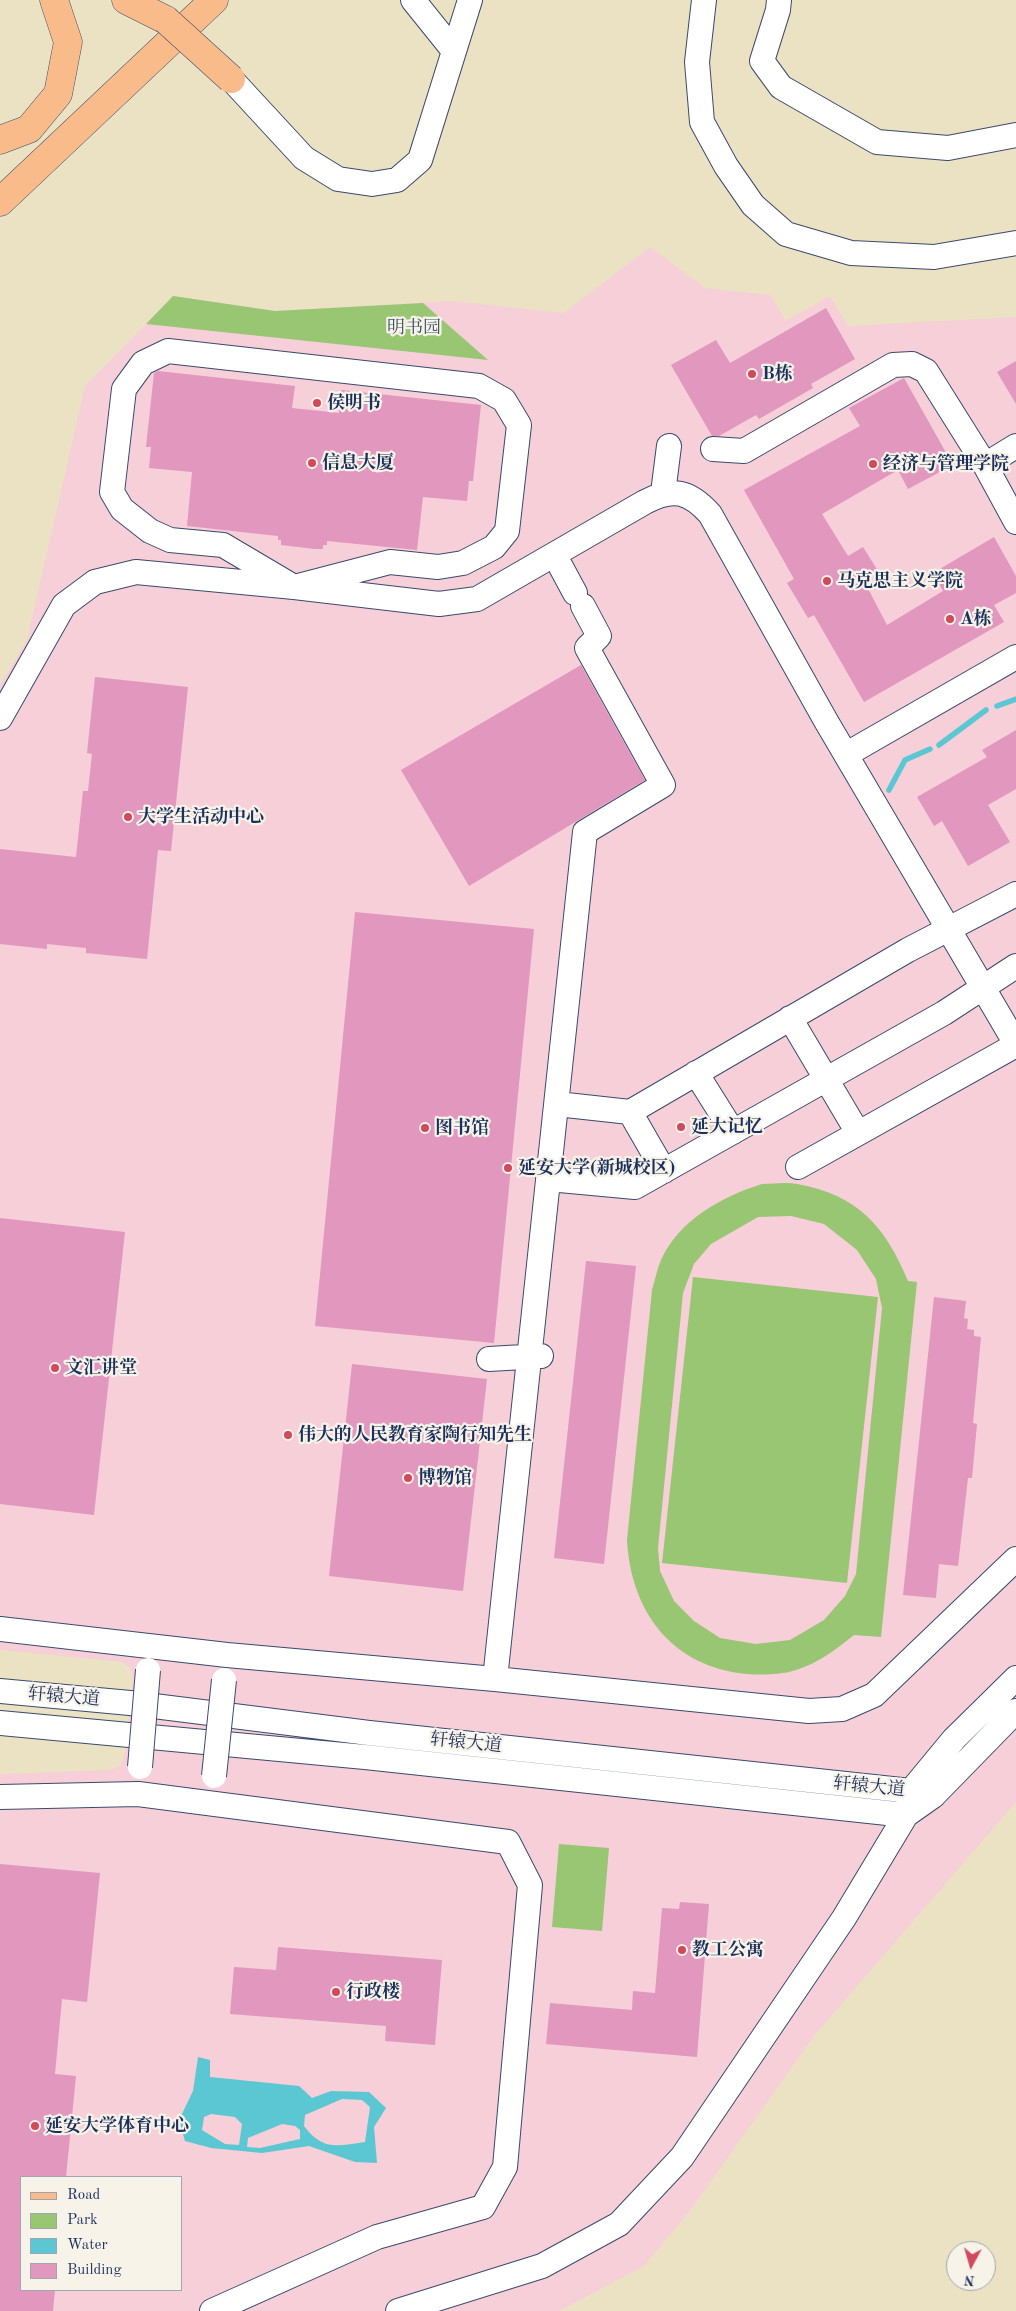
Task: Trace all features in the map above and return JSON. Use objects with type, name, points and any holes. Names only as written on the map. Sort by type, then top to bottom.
[{"type":"main road","points":[[0,140],[29,128],[58,94],[68,42],[54,0]]},
{"type":"main road","points":[[126,0],[166,20]]},
{"type":"main road","points":[[146,0],[230,79]]},
{"type":"main road","points":[[0,202],[214,0]]},
{"type":"street","points":[[413,0],[454,51]]},
{"type":"street","points":[[230,79],[304,158],[338,179],[372,184],[397,180],[420,160],[470,0]]},
{"type":"street","points":[[704,0],[697,62],[702,122],[726,166],[753,205],[786,234],[851,253],[934,257],[1016,243]]},
{"type":"street","points":[[779,0],[778,10],[762,61],[781,87],[868,137],[877,142],[948,148],[1016,135]]},
{"type":"street","points":[[168,351],[479,386],[504,400],[519,425],[507,531],[494,548],[463,563],[438,567],[390,562],[294,587],[223,545],[170,540],[150,531],[122,509],[112,492],[124,389],[142,363],[168,351]]},
{"type":"street","points":[[713,449],[744,451],[893,365],[912,364],[926,371],[984,464],[1016,522]]},
{"type":"street","points":[[662,493],[669,446]]},
{"type":"street","points":[[984,464],[1016,446]]},
{"type":"street","points":[[0,718],[64,604],[95,582],[136,572],[294,587],[439,604],[477,599],[662,493],[683,494],[700,502],[710,514],[1016,1044],[798,1167]]},
{"type":"street","points":[[495,1679],[535,1357],[549,1179],[585,832],[663,785],[587,648],[599,636],[561,567]]},
{"type":"street","points":[[847,754],[1016,657]]},
{"type":"street","points":[[557,1104],[630,1112],[908,950],[1016,894]]},
{"type":"street","points":[[549,1179],[635,1187],[944,1013],[1016,966]]},
{"type":"street","points":[[790,1018],[858,1133]]},
{"type":"street","points":[[696,1073],[734,1132]]},
{"type":"street","points":[[630,1112],[664,1171]]},
{"type":"street","points":[[489,1359],[535,1357]]},
{"type":"street","points":[[0,1629],[150,1644],[227,1655],[495,1679],[809,1711],[842,1709],[874,1695],[1016,1559]]},
{"type":"street","points":[[138,1794],[150,1644]]},
{"type":"street","points":[[210,1803],[227,1655]]},
{"type":"street","points":[[398,2311],[542,2266],[619,2224],[682,2157],[844,1918],[906,1815],[922,1794],[954,1739],[1016,1678]]},
{"type":"street","name":"轩辕大道","points":[[0,1692],[130,1703],[369,1733],[922,1794]]},
{"type":"street","points":[[922,1794],[1016,1711]]},
{"type":"street","name":"轩辕大道","points":[[0,1723],[365,1757],[906,1815]]},
{"type":"street","points":[[0,1797],[138,1794],[508,1842],[530,1885],[505,2167],[483,2207],[377,2238],[212,2311]]},
{"type":"shaded area","name":"延安大学(新城校区)","points":[[650,247],[705,288],[771,295],[785,321],[830,296],[848,326],[1016,317],[1016,1802],[814,2036],[692,2208],[644,2266],[559,2311],[0,2311],[0,1774],[110,1770],[120,1766],[124,1758],[133,1677],[130,1668],[123,1662],[0,1650],[0,685],[27,640],[85,386],[173,296],[275,311],[452,301],[564,313]]},
{"type":"green space","name":"明书园","points":[[173,296],[275,311],[423,303],[488,360],[146,324]]},
{"type":"green space","points":[[793,1183],[837,1196],[867,1216],[890,1244],[908,1281],[917,1282],[881,1637],[854,1635],[812,1664],[790,1672],[772,1674],[747,1674],[720,1669],[697,1660],[677,1648],[660,1631],[647,1612],[637,1590],[630,1566],[627,1540],[652,1290],[658,1267],[669,1246],[691,1222],[718,1203],[762,1184]],"holes":[[[791,1216],[824,1224],[857,1250],[876,1279],[882,1308],[856,1574],[845,1596],[824,1620],[790,1640],[756,1644],[720,1638],[694,1621],[674,1601],[660,1571],[658,1548],[683,1293],[694,1264],[711,1244],[758,1217]]]},
{"type":"green space","points":[[693,1277],[878,1297],[847,1583],[662,1563]]},
{"type":"green space","points":[[559,1844],[609,1848],[602,1931],[552,1927]]},
{"type":"water","points":[[198,2057],[210,2060],[210,2077],[299,2086],[312,2098],[331,2091],[369,2092],[386,2108],[374,2127],[377,2163],[355,2162],[309,2146],[262,2153],[211,2148],[185,2141],[179,2120],[193,2091]],"holes":[[[342,2099],[362,2100],[370,2107],[365,2142],[331,2145],[318,2140],[304,2126],[305,2115]],[[211,2114],[235,2117],[242,2124],[239,2145],[225,2144],[202,2130],[204,2117]],[[282,2124],[295,2126],[300,2130],[300,2139],[260,2148],[247,2147],[248,2138]]]},
{"type":"building","name":"B栋","points":[[826,308],[855,359],[811,384],[813,388],[759,419],[756,415],[719,436],[712,436],[671,365],[716,340],[730,363]]},
{"type":"building","points":[[1016,361],[1016,404],[997,372]]},
{"type":"building","name":"信息大厦","points":[[158,371],[295,386],[292,408],[339,413],[341,390],[481,405],[473,481],[469,481],[467,501],[423,497],[417,550],[327,541],[327,545],[323,545],[323,549],[315,549],[281,545],[281,540],[278,540],[278,536],[187,526],[192,472],[149,468],[151,447],[146,447],[154,373]]},
{"type":"building","points":[[904,378],[953,465],[908,489],[898,470],[822,514],[848,556],[863,547],[878,571],[863,579],[887,625],[943,591],[933,573],[994,537],[1016,576],[1016,593],[994,605],[1004,622],[864,702],[814,615],[808,618],[787,583],[794,579],[744,490],[860,426],[849,408]]},
{"type":"building","points":[[581,665],[645,780],[469,886],[401,770]]},
{"type":"building","name":"大学生活动中心","points":[[95,677],[188,687],[171,851],[158,850],[147,959],[86,953],[86,948],[47,944],[47,949],[0,944],[0,849],[76,857],[83,791],[88,791],[92,754],[87,753]]},
{"type":"building","points":[[1016,730],[1016,789],[988,805],[1010,842],[968,866],[942,821],[934,826],[917,797],[987,757],[982,750]]},
{"type":"building","name":"图书馆","points":[[355,912],[534,929],[494,1343],[315,1326]]},
{"type":"building","name":"文汇讲堂","points":[[0,1218],[125,1232],[94,1515],[0,1504]]},
{"type":"building","points":[[586,1261],[636,1266],[604,1564],[554,1558]]},
{"type":"building","points":[[934,1297],[966,1301],[964,1318],[968,1319],[967,1329],[974,1330],[974,1336],[981,1337],[973,1423],[977,1424],[972,1478],[968,1478],[958,1566],[939,1564],[936,1598],[903,1595]]},
{"type":"building","name":"博物馆","points":[[352,1364],[487,1379],[463,1591],[329,1576]]},
{"type":"building","name":"延安大学体育中心","points":[[0,1864],[100,1873],[87,2002],[62,1999],[55,2074],[76,2076],[66,2176],[20,2176],[20,2291],[55,2291],[53,2311],[0,2311]]},
{"type":"building","name":"教工公寓","points":[[680,1902],[709,1904],[697,2057],[546,2044],[550,2003],[632,2010],[633,1991],[655,1993],[662,1908],[679,1909]]},
{"type":"building","name":"行政楼","points":[[278,1947],[442,1960],[435,2045],[385,2041],[386,2026],[230,2014],[234,1967],[276,1970]]},
{"type":"waterway","points":[[997,706],[1016,699]]},
{"type":"waterway","points":[[939,745],[986,710]]},
{"type":"waterway","points":[[889,790],[905,760],[930,749]]},
{"type":"place","name":"B栋","points":[[752,374]]},
{"type":"place","name":"侯明书","points":[[317,403]]},
{"type":"place","name":"信息大厦","points":[[312,463]]},
{"type":"place","name":"经济与管理学院","points":[[873,464]]},
{"type":"place","name":"马克思主义学院","points":[[827,581]]},
{"type":"place","name":"A栋","points":[[950,619]]},
{"type":"place","name":"大学生活动中心","points":[[128,817]]},
{"type":"place","name":"延大记忆","points":[[681,1127]]},
{"type":"place","name":"图书馆","points":[[425,1128]]},
{"type":"place","name":"延安大学(新城校区)","points":[[508,1168]]},
{"type":"place","name":"文汇讲堂","points":[[55,1368]]},
{"type":"place","name":"伟大的人民教育家陶行知先生","points":[[288,1435]]},
{"type":"place","name":"博物馆","points":[[408,1478]]},
{"type":"place","name":"教工公寓","points":[[682,1950]]},
{"type":"place","name":"行政楼","points":[[336,1992]]},
{"type":"place","name":"延安大学体育中心","points":[[35,2126]]}]
